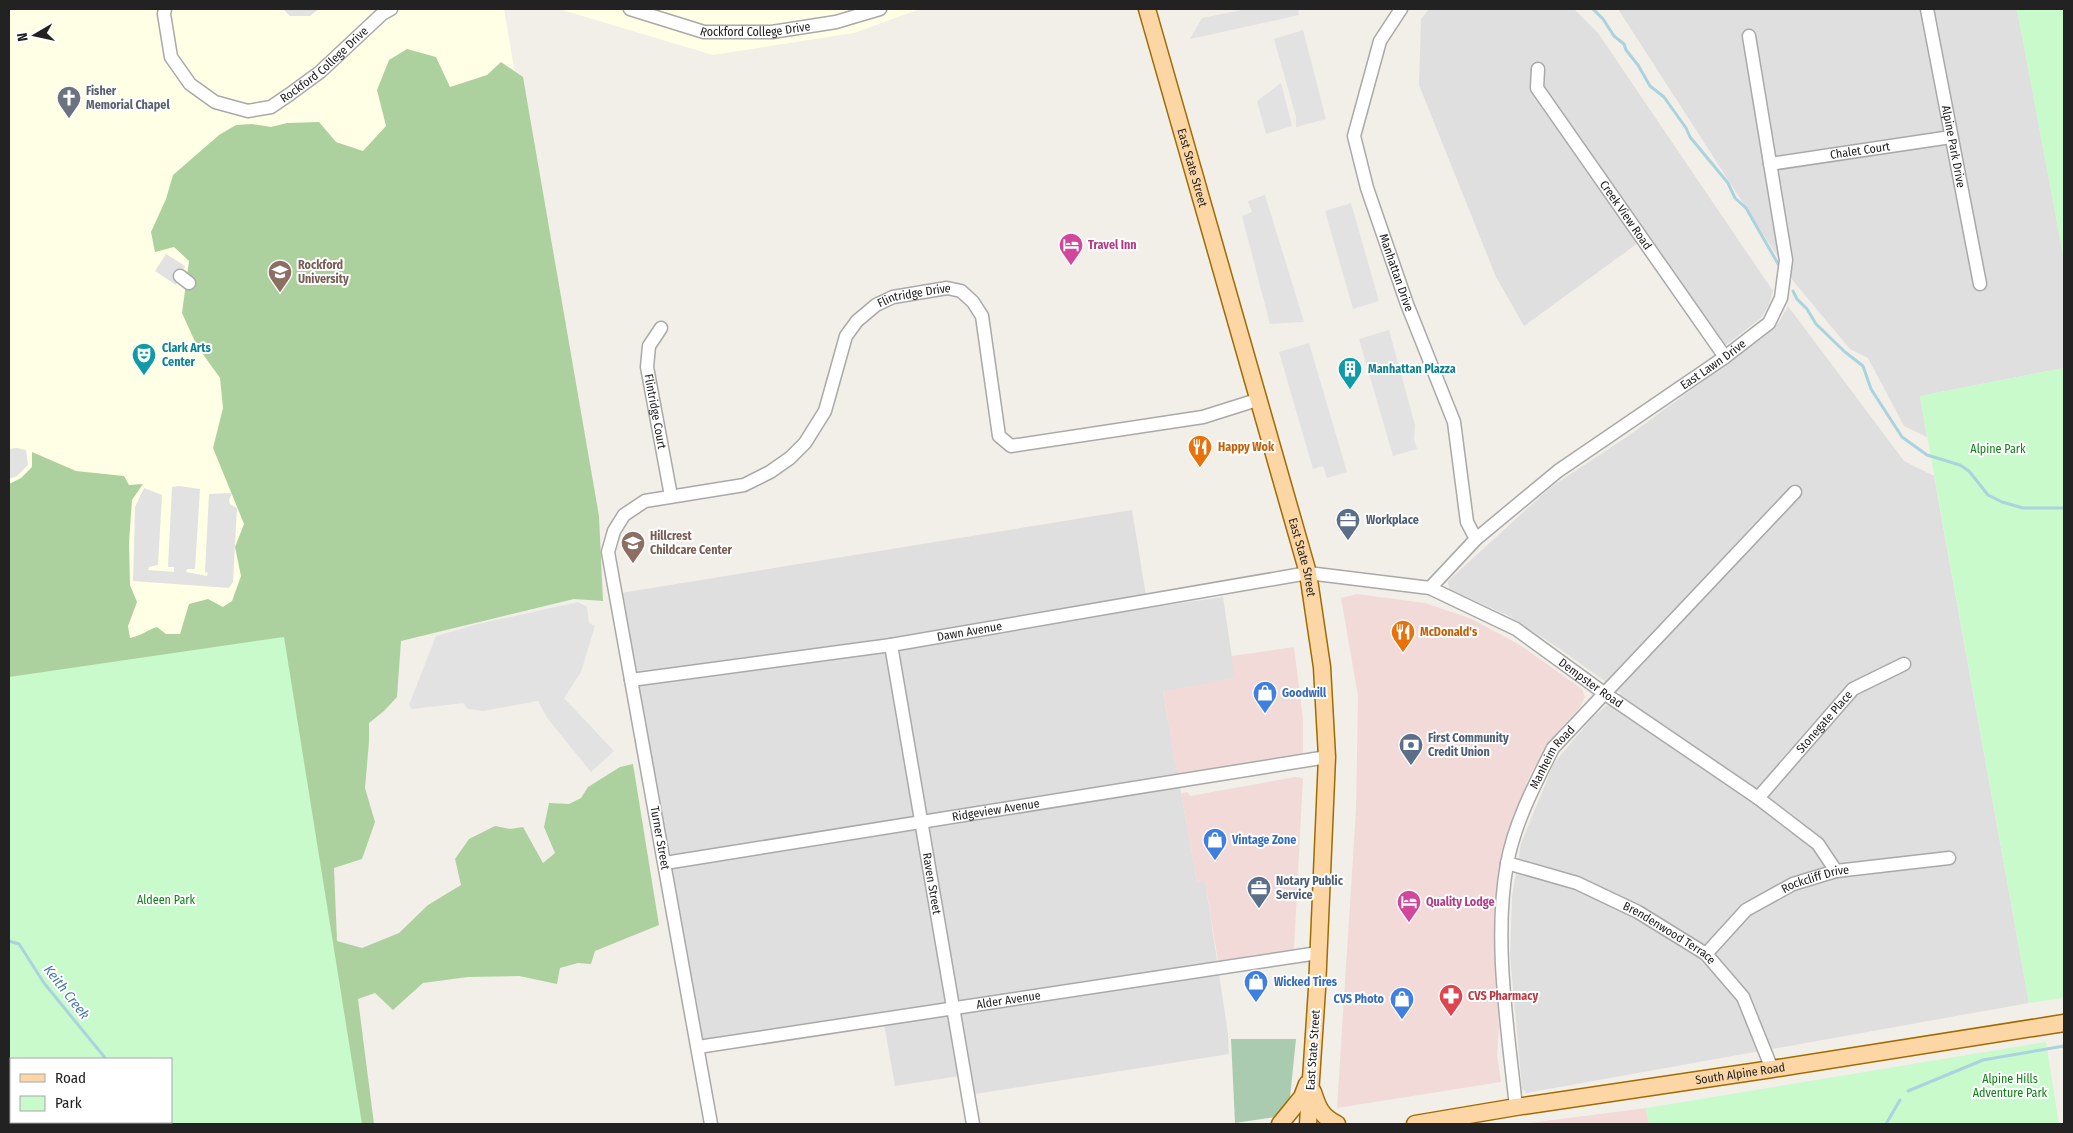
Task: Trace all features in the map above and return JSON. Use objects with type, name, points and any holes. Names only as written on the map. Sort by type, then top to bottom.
[{"type":"main road","name":"East State Street","points":[[1147,9],[1260,399],[1308,573],[1322,667],[1327,757],[1308,1124]]},
{"type":"main road","name":"South Alpine Road","points":[[1415,1124],[1516,1106],[1772,1069],[2064,1023]]},
{"type":"main road","points":[[1280,1124],[1302,1097],[1311,1075]]},
{"type":"main road","points":[[1311,1075],[1318,1108],[1324,1116],[1337,1124]]},
{"type":"street","name":"Rockford College Drive","points":[[165,9],[164,14],[171,57],[190,84],[215,102],[248,111],[271,107],[290,94],[320,72],[382,14],[391,9]]},
{"type":"street","name":"Rockford College Drive","points":[[630,9],[704,32],[772,32],[836,22],[880,9]]},
{"type":"street","name":"Manhattan Drive","points":[[1401,9],[1380,41],[1354,136],[1367,188],[1407,304],[1454,422],[1467,522],[1476,539]]},
{"type":"street","name":"Alpine Park Drive","points":[[1927,9],[1950,137],[1980,284]]},
{"type":"street","name":"East Lawn Drive","points":[[1430,588],[1476,539],[1558,471],[1725,357],[1769,323],[1781,298],[1786,260],[1748,36]]},
{"type":"street","name":"Creek View Road","points":[[1538,69],[1537,88],[1725,357]]},
{"type":"street","name":"Chalet Court","points":[[1770,164],[1950,137]]},
{"type":"street","name":"Flintridge Drive","points":[[608,552],[614,531],[624,515],[644,501],[744,485],[770,472],[790,458],[805,442],[826,411],[846,336],[857,321],[876,305],[893,297],[947,288],[961,291],[973,302],[982,316],[999,436],[1011,446],[1203,417],[1260,399]]},
{"type":"street","name":"Flintridge Court","points":[[661,328],[649,346],[647,367],[671,496]]},
{"type":"street","name":"Manheim Road","points":[[1516,1106],[1502,955],[1503,897],[1507,863],[1527,800],[1553,748],[1795,492]]},
{"type":"street","name":"Turner Street","points":[[608,552],[711,1124]]},
{"type":"street","name":"Dempster Road","points":[[1308,573],[1430,588],[1516,629],[1758,798],[1818,844],[1836,871]]},
{"type":"street","name":"Dawn Avenue","points":[[631,680],[891,645],[1308,573]]},
{"type":"street","name":"Raven Street","points":[[891,645],[973,1124]]},
{"type":"street","name":"Stonegate Place","points":[[1758,798],[1853,690],[1904,664]]},
{"type":"street","name":"Ridgeview Avenue","points":[[665,863],[1327,757]]},
{"type":"street","name":"Rockcliff Drive","points":[[1706,954],[1746,910],[1793,884],[1836,871],[1949,858]]},
{"type":"street","name":"Brendenwood Terrace","points":[[1507,863],[1577,883],[1638,912],[1706,954],[1743,997],[1772,1069]]},
{"type":"street","name":"Alder Avenue","points":[[698,1047],[1318,953]]},
{"type":"shaded area","name":"Rockford University","points":[[9,9],[504,9],[600,577],[9,677]]},
{"type":"shaded area","points":[[283,9],[319,9],[310,16],[290,16]]},
{"type":"shaded area","points":[[559,9],[920,9],[854,33],[713,55]]},
{"type":"shaded area","points":[[1247,9],[1298,9],[1299,15],[1190,39],[1202,18]]},
{"type":"shaded area","points":[[1429,9],[1574,9],[1598,33],[1773,291],[1768,307],[1761,318],[1726,345],[1720,341],[1649,235],[1524,326],[1496,277],[1419,85],[1421,19]]},
{"type":"shaded area","points":[[1618,9],[2017,9],[2064,260],[2064,368],[1920,396],[1927,437],[1904,426],[1868,358],[1850,349],[1794,282]]},
{"type":"shaded area","points":[[1303,30],[1326,119],[1296,127],[1296,117],[1274,39]]},
{"type":"shaded area","points":[[1281,83],[1292,126],[1266,134],[1257,101]]},
{"type":"shaded area","points":[[1265,195],[1304,322],[1270,324],[1242,216],[1252,212],[1248,201]]},
{"type":"shaded area","points":[[1351,203],[1379,301],[1353,309],[1325,211]]},
{"type":"shaded area","points":[[166,254],[185,266],[176,285],[155,271]]},
{"type":"shaded area","points":[[1788,306],[1904,461],[1934,476],[2029,1003],[1526,1093],[1522,1088],[1510,956],[1512,896],[1521,843],[1554,763],[1592,718],[1621,693],[1560,649],[1509,616],[1449,589],[1448,581],[1551,487],[1628,436],[1761,339],[1778,324]]},
{"type":"shaded area","points":[[1389,330],[1415,425],[1414,439],[1417,449],[1393,456],[1359,339]]},
{"type":"shaded area","points":[[1309,343],[1347,472],[1327,478],[1323,466],[1313,469],[1279,352]]},
{"type":"shaded area","points":[[9,449],[26,450],[28,465],[17,476],[9,479]]},
{"type":"shaded area","points":[[172,487],[200,489],[195,569],[187,569],[186,572],[207,576],[208,573],[205,572],[209,494],[232,493],[229,500],[230,504],[237,508],[233,582],[229,588],[133,581],[135,507],[144,488],[162,495],[158,565],[149,567],[148,570],[174,572],[174,567],[168,567]]},
{"type":"shaded area","points":[[1132,510],[1148,608],[1223,597],[1235,678],[1163,692],[1197,882],[1205,880],[1228,1034],[1229,1054],[975,1094],[972,1074],[895,1086],[882,1012],[712,1041],[703,1039],[621,593]]},
{"type":"shaded area","points":[[1357,594],[1425,603],[1472,619],[1520,645],[1582,689],[1585,697],[1580,707],[1550,740],[1529,777],[1503,850],[1496,904],[1495,975],[1499,1028],[1497,1055],[1501,1082],[1337,1108],[1356,809],[1358,696],[1341,598]]},
{"type":"shaded area","points":[[578,602],[587,607],[589,623],[595,626],[581,672],[564,698],[614,751],[591,772],[548,719],[538,701],[483,711],[468,709],[463,703],[412,709],[409,705],[436,636],[478,624]]},
{"type":"shaded area","points":[[1294,647],[1303,719],[1303,757],[1178,778],[1163,691],[1234,678],[1231,656]]},
{"type":"shaded area","points":[[1295,777],[1303,778],[1294,949],[1218,961],[1205,881],[1197,882],[1181,793],[1187,792],[1190,796]]},
{"type":"shaded area","points":[[1231,1039],[1296,1039],[1290,1097],[1282,1116],[1235,1123]]},
{"type":"shaded area","points":[[1646,1108],[1649,1124],[1523,1124]]},
{"type":"green space","points":[[2017,9],[2064,9],[2064,260]]},
{"type":"green space","points":[[407,49],[436,57],[450,87],[487,75],[501,62],[523,77],[599,516],[603,601],[574,599],[401,641],[397,697],[369,723],[365,788],[375,822],[362,859],[334,868],[337,941],[362,948],[399,933],[428,905],[461,885],[455,859],[469,839],[495,826],[510,829],[523,827],[543,863],[555,853],[544,827],[549,803],[569,804],[581,798],[588,787],[620,767],[633,764],[659,925],[595,951],[591,964],[578,963],[560,968],[557,984],[519,976],[468,977],[423,983],[393,1010],[375,993],[358,999],[374,1124],[9,1124],[172,1123],[172,1058],[9,961],[9,484],[21,478],[32,467],[32,452],[76,471],[124,476],[129,485],[143,484],[132,500],[129,543],[130,585],[137,602],[128,626],[130,638],[157,627],[166,634],[180,634],[189,604],[208,599],[223,607],[232,601],[241,576],[235,547],[244,524],[213,448],[223,408],[220,378],[197,346],[182,313],[189,261],[174,247],[155,252],[151,232],[166,199],[173,175],[219,135],[236,125],[252,124],[271,127],[287,123],[319,122],[336,142],[363,151],[386,126],[377,90],[389,60]]},
{"type":"green space","name":"Alpine Park","points":[[2064,368],[2064,998],[2029,1003],[1920,396]]},
{"type":"green space","name":"Aldeen Park","points":[[284,637],[362,1124],[9,1124],[9,677]]},
{"type":"green space","name":"Alpine Hills Adventure Park","points":[[2046,1042],[2059,1124],[1649,1124],[1646,1108]]},
{"type":"waterway","points":[[1593,9],[1603,19],[1614,36],[1624,44],[1650,86],[1664,97],[1686,128],[1690,137],[1728,183],[1735,198],[1746,208],[1781,269]]},
{"type":"waterway","points":[[1793,291],[1816,324],[1845,352],[1863,366],[1871,389],[1902,437],[1927,455],[1960,465],[1969,471],[1988,495],[2002,502],[2023,508],[2064,508]]},
{"type":"waterway","name":"Keith Creek","points":[[9,941],[19,944],[44,983],[105,1058]]},
{"type":"waterway","points":[[1908,1091],[1983,1060],[2064,1046]]},
{"type":"waterway","points":[[1886,1124],[1900,1100]]},
{"type":"place","name":"Fisher Memorial Chapel","points":[[69,119]]},
{"type":"place","name":"Travel Inn","points":[[1071,266]]},
{"type":"place","name":"Rockford University","points":[[280,293]]},
{"type":"place","name":"Clark Arts Center","points":[[144,376]]},
{"type":"place","name":"Manhattan Plazza","points":[[1350,390]]},
{"type":"place","name":"Happy Wok","points":[[1200,468]]},
{"type":"place","name":"Workplace","points":[[1348,541]]},
{"type":"place","name":"Hillcrest Childcare Center","points":[[633,564]]},
{"type":"place","name":"McDonald's","points":[[1403,653]]},
{"type":"place","name":"Goodwill","points":[[1265,714]]},
{"type":"place","name":"First Community Credit Union","points":[[1411,766]]},
{"type":"place","name":"Vintage Zone","points":[[1215,861]]},
{"type":"place","name":"Notary Public Service","points":[[1259,909]]},
{"type":"place","name":"Quality Lodge","points":[[1409,923]]},
{"type":"place","name":"Wicked Tires","points":[[1256,1003]]},
{"type":"place","name":"CVS Pharmacy","points":[[1451,1017]]},
{"type":"place","name":"CVS Photo","points":[[1402,1020]]}]
